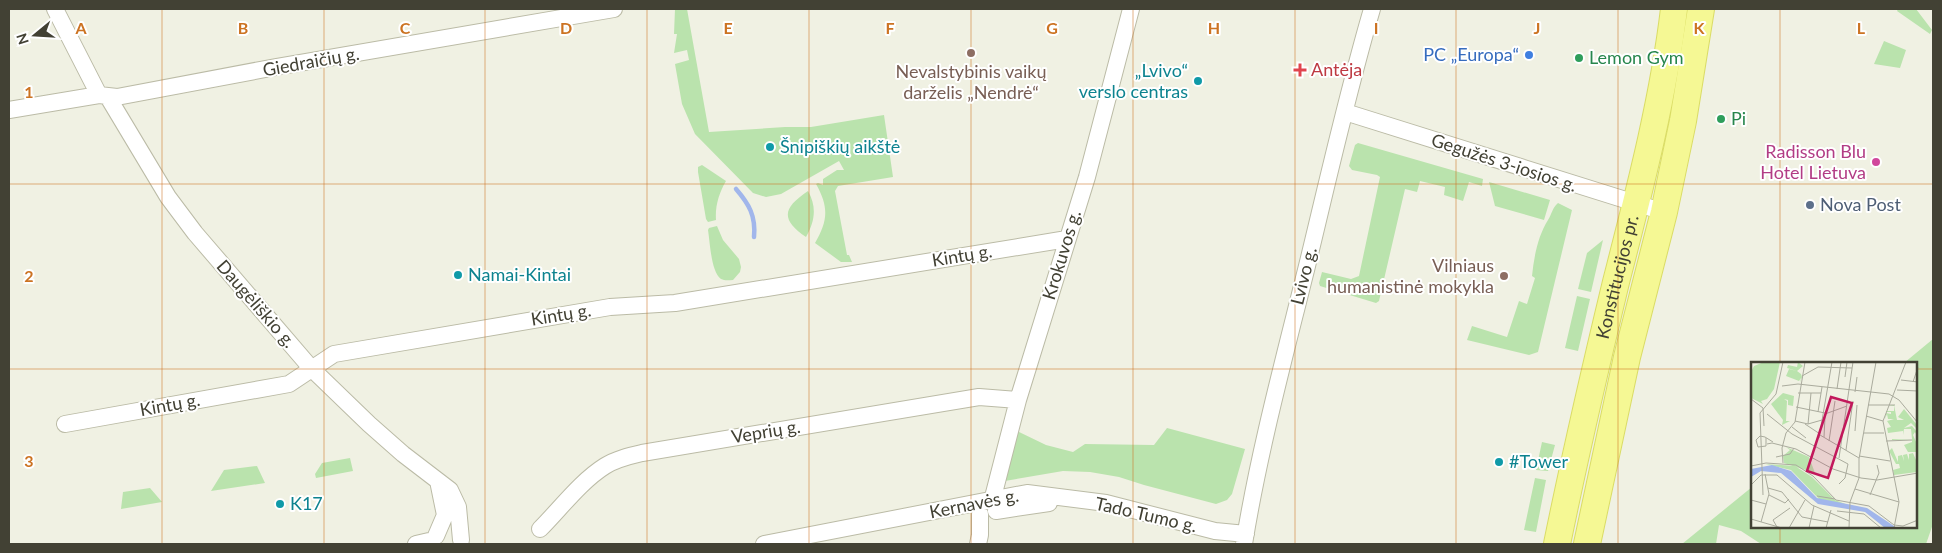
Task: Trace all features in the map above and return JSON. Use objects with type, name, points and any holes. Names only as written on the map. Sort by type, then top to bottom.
[{"type":"main road","name":"Konstitucijos pr.","points":[[1557,544],[1594,372],[1636,204],[1666,62],[1674,9]]},
{"type":"main road","name":"Konstitucijos pr.","points":[[1587,544],[1627,357],[1664,212],[1686,102],[1701,9]]},
{"type":"street","name":"Daugėliškio g.","points":[[55,9],[104,96],[168,197],[191,228],[311,368],[369,424],[450,490],[455,499],[463,542]]},
{"type":"street","name":"Giedraičių g.","points":[[9,110],[104,96],[117,97],[276,67],[612,9]]},
{"type":"street","name":"Krokuvos g.","points":[[992,500],[1018,400],[1087,177],[1131,9]]},
{"type":"street","name":"Lvivo g.","points":[[1245,539],[1260,456],[1354,71],[1372,9]]},
{"type":"street","name":"Gegužės 3-iosios g.","points":[[1345,112],[1664,212]]},
{"type":"street","name":"Kintų g.","points":[[65,424],[288,384],[334,354],[610,307],[674,303],[1067,239]]},
{"type":"street","name":"Veprių g.","points":[[540,529],[591,476],[620,458],[979,397],[1018,400]]},
{"type":"street","points":[[427,541],[445,515],[438,481]]},
{"type":"street","name":"Kernavės g.","points":[[764,544],[1027,494],[1076,499]]},
{"type":"street","name":"Tado Tumo g.","points":[[1076,499],[1106,503],[1245,539]]},
{"type":"street","name":"Kernavės g.","points":[[819,544],[980,514],[1076,499]]},
{"type":"street","points":[[978,544],[980,514]]},
{"type":"street","points":[[427,541],[450,534],[463,542]]},
{"type":"green space","points":[[675,9],[687,9],[709,132],[811,127],[884,115],[893,177],[838,186],[835,191],[847,255],[849,255],[852,262],[841,262],[815,243],[822,228],[825,214],[823,200],[816,184],[823,185],[823,179],[837,170],[844,170],[839,161],[781,194],[766,197],[753,193],[695,134],[682,104],[675,64],[689,60],[687,50],[674,53],[677,34],[674,34]]},
{"type":"green space","points":[[1898,9],[1916,9],[1932,30],[1930,34],[1897,11]]},
{"type":"green space","points":[[1884,41],[1906,50],[1900,68],[1874,64]]},
{"type":"green space","points":[[1358,143],[1483,179],[1482,186],[1469,182],[1463,201],[1444,195],[1445,187],[1420,181],[1417,192],[1405,189],[1379,301],[1376,303],[1320,286],[1319,283],[1322,272],[1351,279],[1359,276],[1380,177],[1352,170],[1349,166],[1355,145]]},
{"type":"green space","points":[[702,165],[726,181],[718,200],[716,220],[708,222],[698,172],[698,167]]},
{"type":"green space","points":[[1489,182],[1550,200],[1544,220],[1495,206]]},
{"type":"green space","points":[[808,191],[813,203],[814,214],[806,237],[792,225],[788,214],[793,203]]},
{"type":"green space","points":[[1558,203],[1572,210],[1538,352],[1529,355],[1467,340],[1472,326],[1507,337],[1519,301],[1527,304],[1535,278],[1532,276],[1539,239],[1553,209]]},
{"type":"green space","points":[[717,226],[723,240],[739,259],[740,272],[733,280],[721,279],[713,264],[708,230]]},
{"type":"green space","points":[[1603,240],[1591,292],[1578,289],[1587,253]]},
{"type":"green space","points":[[1577,296],[1590,299],[1578,351],[1565,348]]},
{"type":"green space","points":[[1933,339],[1933,524],[1926,544],[1761,544],[1741,531],[1719,525],[1716,544],[1682,544],[1751,488],[1751,528],[1917,528],[1917,362],[1905,362]]},
{"type":"green space","points":[[1167,428],[1245,449],[1232,494],[1227,500],[1216,504],[1119,477],[1090,472],[1063,471],[1005,481],[1017,431],[1046,445],[1073,452],[1085,444],[1154,445]]},
{"type":"green space","points":[[1542,442],[1555,445],[1548,471],[1536,470]]},
{"type":"green space","points":[[350,458],[353,471],[316,478],[315,474],[322,463]]},
{"type":"green space","points":[[257,466],[265,483],[211,491],[224,470]]},
{"type":"green space","points":[[1535,478],[1546,480],[1536,532],[1524,530]]},
{"type":"green space","points":[[150,488],[162,502],[121,509],[123,492]]},
{"type":"waterway","points":[[736,189],[751,211],[754,223],[754,237]]},
{"type":"place","name":"Nevalstybinis vaikų darželis „Nendrė“","points":[[971,53]]},
{"type":"place","name":"PC „Europa“","points":[[1529,55]]},
{"type":"place","name":"Lemon Gym","points":[[1579,58]]},
{"type":"place","name":"Antėja","points":[[1300,70]]},
{"type":"place","name":"„Lvivo“ verslo centras","points":[[1198,81]]},
{"type":"place","name":"Pi","points":[[1721,119]]},
{"type":"place","name":"Šnipiškių aikštė","points":[[770,147]]},
{"type":"place","name":"Radisson Blu Hotel Lietuva","points":[[1876,162]]},
{"type":"place","name":"Nova Post","points":[[1810,205]]},
{"type":"place","name":"Namai-Kintai","points":[[458,275]]},
{"type":"place","name":"Vilniaus humanistinė mokykla","points":[[1504,276]]},
{"type":"place","name":"#Tower","points":[[1499,462]]},
{"type":"place","name":"K17","points":[[280,504]]}]
